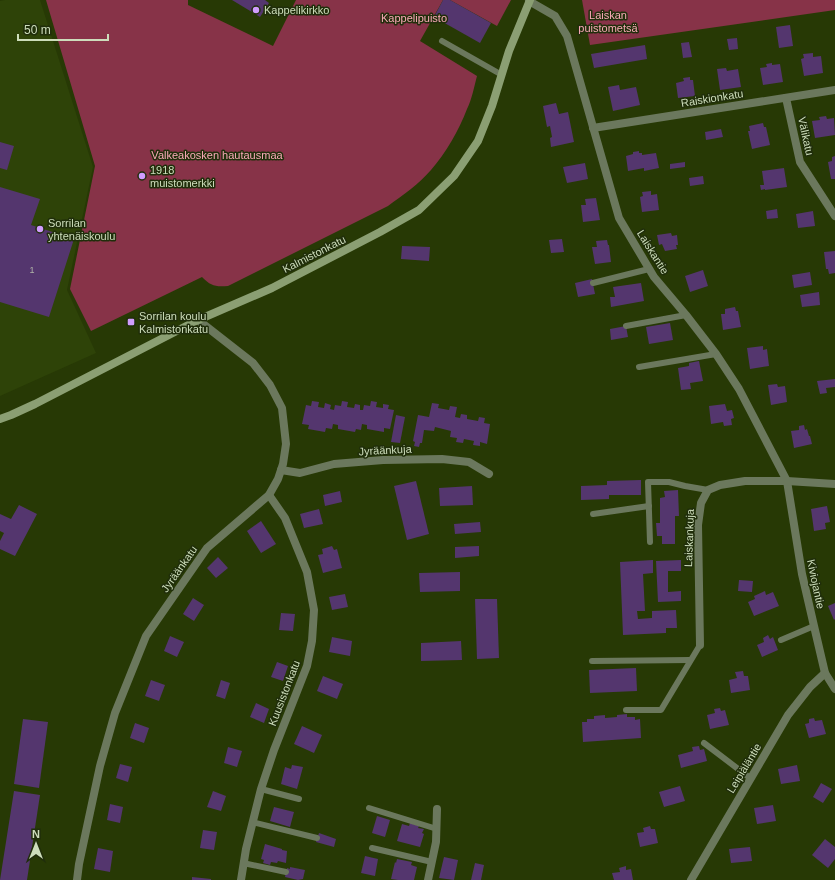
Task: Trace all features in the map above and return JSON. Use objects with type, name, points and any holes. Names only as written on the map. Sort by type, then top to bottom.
[{"type":"street","name":"Kalmistonkatu","points":[[0,419],[35,404],[198,320],[272,288],[419,210],[454,176],[478,141],[492,106],[509,51],[529,0]]},
{"type":"street","name":"Laiskantie","points":[[529,0],[555,16],[567,36],[619,218],[654,277],[716,354],[739,389],[787,481]]},
{"type":"street","name":"Raiskionkatu","points":[[593,128],[835,90]]},
{"type":"street","name":"Välikatu","points":[[786,98],[800,162],[835,216]]},
{"type":"street","name":"Jyräänkatu","points":[[77,880],[79,864],[99,774],[115,713],[146,636],[206,548],[269,495],[278,480],[283,464],[286,444],[282,408],[270,385],[253,363],[198,320]]},
{"type":"street","name":"Jyräänkuja","points":[[281,470],[300,473],[341,464],[383,460],[442,459],[469,462],[489,474]]},
{"type":"street","points":[[708,490],[720,485],[745,481],[787,481],[835,484]]},
{"type":"street","name":"Kiviojantie","points":[[787,481],[802,574],[825,673],[835,689]]},
{"type":"street","name":"Laiskankuja","points":[[700,645],[698,525],[701,503],[708,490]]},
{"type":"street","name":"Kuusistonkatu","points":[[240,880],[252,822],[261,789],[274,750],[308,666],[312,640],[314,610],[307,572],[285,518],[269,495]]},
{"type":"street","name":"Leipiäläntie","points":[[691,880],[788,715],[810,687],[825,673]]},
{"type":"street","points":[[428,880],[436,842],[438,809]]},
{"type":"lane","points":[[442,41],[502,75]]},
{"type":"lane","points":[[593,283],[649,269]]},
{"type":"lane","points":[[626,326],[686,315]]},
{"type":"lane","points":[[639,367],[716,354]]},
{"type":"lane","points":[[650,542],[648,482],[669,482],[708,490]]},
{"type":"lane","points":[[593,514],[649,506]]},
{"type":"lane","points":[[781,640],[814,626]]},
{"type":"lane","points":[[626,710],[661,710],[700,645]]},
{"type":"lane","points":[[592,661],[690,660]]},
{"type":"lane","points":[[704,743],[750,778]]},
{"type":"lane","points":[[261,789],[299,799]]},
{"type":"lane","points":[[369,808],[437,829]]},
{"type":"lane","points":[[252,822],[317,838]]},
{"type":"lane","points":[[372,848],[432,862]]},
{"type":"lane","points":[[244,863],[286,872]]},
{"type":"shaded area","name":"Sorrilan yhtenäiskoulu","points":[[40,0],[93,167],[67,290],[96,353],[0,396],[0,1]]},
{"type":"green space","name":"Valkeakosken hautausmaa","points":[[46,0],[188,0],[188,5],[273,46],[296,0],[443,0],[420,41],[477,76],[464,117],[452,141],[442,156],[421,180],[388,206],[228,286],[214,285],[202,277],[91,331],[70,289],[95,166]]},
{"type":"green space","name":"Kappelipuisto","points":[[450,0],[511,0],[497,26]]},
{"type":"green space","name":"Laiskan puistometsä","points":[[582,0],[835,0],[835,10],[590,45]]},
{"type":"building","name":"Kappelikirkko","points":[[232,0],[265,0],[269,3],[260,17]]},
{"type":"building","points":[[443,0],[450,0],[491,23],[480,43],[434,17]]},
{"type":"building","points":[[790,25],[793,46],[779,48],[776,27]]},
{"type":"building","points":[[737,38],[738,49],[729,50],[727,39]]},
{"type":"building","points":[[689,42],[692,57],[683,58],[681,43]]},
{"type":"building","points":[[645,45],[647,59],[594,68],[591,54]]},
{"type":"building","points":[[813,53],[813,57],[821,56],[823,73],[804,76],[801,59],[804,58],[803,54]]},
{"type":"building","points":[[772,63],[772,65],[780,64],[783,82],[763,85],[760,68],[767,67],[766,64]]},
{"type":"building","points":[[726,68],[727,71],[738,69],[741,87],[720,90],[717,69]]},
{"type":"building","points":[[690,77],[690,80],[693,80],[695,96],[678,98],[676,83],[684,81],[683,78]]},
{"type":"building","points":[[619,85],[620,90],[636,87],[640,105],[613,111],[608,87]]},
{"type":"building","points":[[556,103],[559,114],[568,112],[574,142],[551,147],[550,138],[552,137],[550,126],[547,127],[543,106]]},
{"type":"building","points":[[826,116],[827,119],[834,118],[835,135],[815,138],[812,121],[820,120],[819,117]]},
{"type":"building","points":[[763,123],[764,127],[766,127],[770,145],[752,149],[748,131],[750,131],[749,126]]},
{"type":"building","points":[[721,129],[723,137],[706,140],[705,132]]},
{"type":"building","points":[[0,142],[14,146],[7,170],[0,168]]},
{"type":"building","points":[[639,151],[642,155],[656,153],[659,168],[644,171],[644,168],[628,171],[626,156],[633,154],[633,152]]},
{"type":"building","points":[[835,156],[835,179],[831,179],[828,162],[832,161],[832,157]]},
{"type":"building","points":[[685,162],[685,167],[670,169],[670,164]]},
{"type":"building","points":[[585,163],[588,179],[567,183],[563,167]]},
{"type":"building","points":[[784,168],[787,187],[761,190],[760,185],[764,185],[762,171]]},
{"type":"building","points":[[703,176],[704,184],[690,186],[689,178]]},
{"type":"building","points":[[0,187],[40,199],[31,225],[74,239],[49,317],[0,302]]},
{"type":"building","points":[[651,191],[651,195],[657,194],[659,210],[642,212],[640,197],[643,196],[642,192]]},
{"type":"building","points":[[596,198],[600,220],[583,222],[581,205],[586,205],[585,199]]},
{"type":"building","points":[[777,209],[778,218],[767,219],[766,211]]},
{"type":"building","points":[[813,211],[815,226],[798,228],[796,214]]},
{"type":"building","points":[[671,233],[672,236],[677,235],[677,249],[665,251],[662,244],[659,245],[657,235]]},
{"type":"building","points":[[562,239],[564,252],[551,253],[549,240]]},
{"type":"building","points":[[607,240],[611,262],[595,264],[592,247],[597,247],[596,241]]},
{"type":"building","points":[[402,246],[430,247],[429,261],[401,259]]},
{"type":"building","points":[[835,251],[835,273],[829,274],[828,269],[826,269],[824,252]]},
{"type":"building","points":[[703,270],[708,286],[690,292],[685,276]]},
{"type":"building","points":[[810,272],[812,285],[794,288],[792,275]]},
{"type":"building","points":[[592,279],[595,294],[578,297],[575,283]]},
{"type":"building","points":[[641,283],[644,301],[611,307],[610,297],[615,297],[613,287]]},
{"type":"building","points":[[819,292],[820,305],[802,307],[800,295]]},
{"type":"building","points":[[735,307],[736,311],[738,311],[741,327],[723,330],[721,314],[725,314],[725,309]]},
{"type":"building","points":[[670,323],[673,340],[649,344],[646,327]]},
{"type":"building","points":[[626,326],[628,337],[611,340],[610,329]]},
{"type":"building","points":[[763,346],[763,350],[767,349],[769,366],[750,369],[747,348]]},
{"type":"building","points":[[699,361],[703,381],[690,383],[691,389],[681,390],[678,368],[689,366],[689,363]]},
{"type":"building","points":[[835,379],[835,387],[826,388],[827,393],[820,394],[817,381]]},
{"type":"building","points":[[777,384],[778,387],[785,386],[787,402],[771,405],[768,385]]},
{"type":"building","points":[[312,401],[319,402],[318,407],[324,408],[325,403],[331,405],[330,409],[334,410],[335,405],[341,406],[342,401],[348,402],[347,407],[354,408],[355,404],[360,405],[360,410],[363,410],[364,405],[370,406],[371,401],[377,402],[376,407],[383,408],[383,404],[389,405],[388,409],[394,410],[390,429],[384,428],[384,432],[367,429],[367,425],[362,424],[361,430],[356,429],[355,432],[338,429],[338,425],[333,424],[332,429],[326,428],[325,432],[308,429],[309,425],[302,424],[306,405],[311,406]]},
{"type":"building","points":[[432,403],[439,404],[438,408],[449,410],[450,406],[457,407],[455,417],[460,418],[461,414],[467,415],[467,419],[478,421],[479,417],[485,418],[484,423],[490,424],[487,444],[480,442],[480,446],[473,445],[474,441],[464,439],[463,443],[456,442],[457,438],[450,437],[451,431],[435,427],[434,431],[424,430],[422,443],[420,443],[419,447],[414,446],[415,442],[413,441],[418,415],[429,417]]},
{"type":"building","points":[[725,404],[727,411],[732,410],[734,418],[731,419],[732,425],[724,426],[723,422],[711,424],[709,406]]},
{"type":"building","points":[[396,415],[405,417],[400,443],[391,442]]},
{"type":"building","points":[[804,425],[805,430],[807,429],[810,436],[812,444],[794,448],[791,431],[799,430],[799,426]]},
{"type":"building","points":[[641,480],[641,495],[609,495],[609,499],[581,500],[581,486],[607,485],[607,481]]},
{"type":"building","points":[[416,481],[429,534],[407,540],[394,486]]},
{"type":"building","points":[[472,486],[473,505],[440,506],[439,488]]},
{"type":"building","points":[[678,490],[679,516],[675,516],[675,544],[662,544],[662,536],[657,536],[656,523],[660,523],[660,498],[665,497],[664,491]]},
{"type":"building","points":[[340,491],[342,502],[325,506],[323,495]]},
{"type":"building","points":[[19,505],[37,514],[15,556],[0,549],[0,541],[4,533],[0,531],[0,514],[11,519]]},
{"type":"building","points":[[827,506],[830,522],[825,523],[826,529],[814,531],[811,509]]},
{"type":"building","points":[[319,509],[323,524],[304,528],[300,514]]},
{"type":"building","points":[[261,521],[276,544],[261,553],[247,531]]},
{"type":"building","points":[[480,522],[481,532],[455,534],[454,524]]},
{"type":"building","points":[[332,546],[334,550],[337,549],[342,568],[323,573],[318,555],[323,554],[322,549]]},
{"type":"building","points":[[479,546],[479,556],[455,558],[455,547]]},
{"type":"building","points":[[218,557],[228,568],[216,578],[207,568]]},
{"type":"building","points":[[653,560],[653,573],[643,574],[645,611],[637,611],[638,619],[652,618],[652,611],[676,610],[677,628],[666,628],[666,633],[623,635],[620,562]]},
{"type":"building","points":[[681,560],[681,571],[668,571],[668,592],[681,591],[681,601],[658,602],[656,561]]},
{"type":"building","points":[[460,572],[460,591],[420,592],[419,573]]},
{"type":"building","points":[[739,580],[753,581],[752,592],[738,591]]},
{"type":"building","points":[[765,591],[766,595],[773,592],[779,606],[754,616],[748,602],[755,599],[754,596]]},
{"type":"building","points":[[345,594],[348,607],[332,610],[329,597]]},
{"type":"building","points":[[193,598],[204,605],[194,621],[183,614]]},
{"type":"building","points":[[475,599],[497,599],[499,658],[477,659]]},
{"type":"building","points":[[835,603],[835,619],[834,620],[828,606]]},
{"type":"building","points":[[281,613],[295,614],[293,631],[279,630]]},
{"type":"building","points":[[768,635],[770,639],[773,637],[778,650],[762,657],[757,645],[764,642],[763,638]]},
{"type":"building","points":[[170,636],[184,642],[177,657],[164,651]]},
{"type":"building","points":[[332,637],[352,641],[350,656],[329,652]]},
{"type":"building","points":[[461,641],[462,660],[421,661],[421,643]]},
{"type":"building","points":[[277,662],[288,666],[283,681],[271,677]]},
{"type":"building","points":[[636,668],[637,691],[590,693],[589,670]]},
{"type":"building","points":[[743,671],[744,676],[748,676],[750,690],[731,693],[729,680],[737,678],[735,672]]},
{"type":"building","points":[[323,676],[343,684],[337,699],[317,691]]},
{"type":"building","points":[[151,680],[165,685],[159,701],[145,696]]},
{"type":"building","points":[[221,680],[230,683],[225,699],[216,696]]},
{"type":"building","points":[[256,703],[269,709],[264,723],[250,717]]},
{"type":"building","points":[[720,708],[721,711],[725,710],[729,725],[710,729],[707,715],[715,713],[714,709]]},
{"type":"building","points":[[627,714],[627,717],[635,717],[635,720],[640,719],[641,738],[583,742],[582,722],[587,722],[587,719],[594,719],[594,716],[605,715],[605,718]]},
{"type":"building","points":[[814,718],[815,721],[822,720],[826,734],[809,738],[805,724],[809,723],[809,719]]},
{"type":"building","points":[[23,719],[48,722],[39,788],[14,784]]},
{"type":"building","points":[[135,723],[149,728],[144,743],[130,738]]},
{"type":"building","points":[[302,726],[322,735],[314,753],[294,744]]},
{"type":"building","points":[[699,746],[700,750],[704,749],[707,761],[681,768],[678,755],[693,751],[692,747]]},
{"type":"building","points":[[228,747],[242,751],[237,767],[224,763]]},
{"type":"building","points":[[120,764],[132,767],[128,782],[116,778]]},
{"type":"building","points":[[292,765],[303,767],[297,789],[281,784],[285,767],[291,769]]},
{"type":"building","points":[[797,765],[800,781],[781,784],[778,769]]},
{"type":"building","points":[[821,783],[832,789],[823,803],[813,797]]},
{"type":"building","points":[[680,786],[685,801],[664,807],[659,792]]},
{"type":"building","points":[[14,791],[40,795],[27,880],[0,880]]},
{"type":"building","points":[[213,791],[226,796],[221,811],[207,807]]},
{"type":"building","points":[[110,804],[123,807],[120,823],[107,820]]},
{"type":"building","points":[[773,805],[776,821],[757,824],[754,808]]},
{"type":"building","points":[[274,807],[294,812],[290,827],[270,821]]},
{"type":"building","points":[[377,816],[390,820],[385,837],[372,833]]},
{"type":"building","points":[[410,823],[419,826],[418,828],[424,829],[420,847],[397,841],[402,824],[409,826]]},
{"type":"building","points":[[650,826],[651,829],[655,829],[658,843],[640,847],[637,833],[644,832],[643,828]]},
{"type":"building","points":[[203,830],[217,832],[214,850],[200,848]]},
{"type":"building","points":[[319,833],[336,839],[334,847],[316,842]]},
{"type":"building","points":[[825,839],[835,847],[835,859],[828,868],[812,855]]},
{"type":"building","points":[[265,844],[287,851],[286,863],[278,861],[277,863],[271,862],[270,865],[263,863],[264,860],[261,859]]},
{"type":"building","points":[[750,847],[752,861],[731,863],[729,849]]},
{"type":"building","points":[[98,848],[113,851],[110,872],[94,869]]},
{"type":"building","points":[[365,856],[378,859],[375,876],[361,873]]},
{"type":"building","points":[[444,857],[458,860],[454,880],[439,878]]},
{"type":"building","points":[[397,859],[412,862],[411,865],[417,867],[414,880],[391,879]]},
{"type":"building","points":[[475,863],[484,865],[481,880],[471,880]]},
{"type":"building","points":[[626,866],[626,870],[631,869],[633,880],[614,880],[612,873],[620,872],[619,868]]},
{"type":"building","points":[[290,867],[305,870],[303,879],[298,880],[285,877],[287,868],[290,869]]},
{"type":"building","points":[[192,877],[211,879],[211,880],[192,880]]},
{"type":"place","name":"Kappelikirkko","points":[[256,10]]},
{"type":"place","name":"1918 muistomerkki","points":[[142,176]]},
{"type":"place","name":"Sorrilan yhtenäiskoulu","points":[[40,229]]},
{"type":"place","name":"Sorrilan koulu Kalmistonkatu","points":[[131,322]]}]
